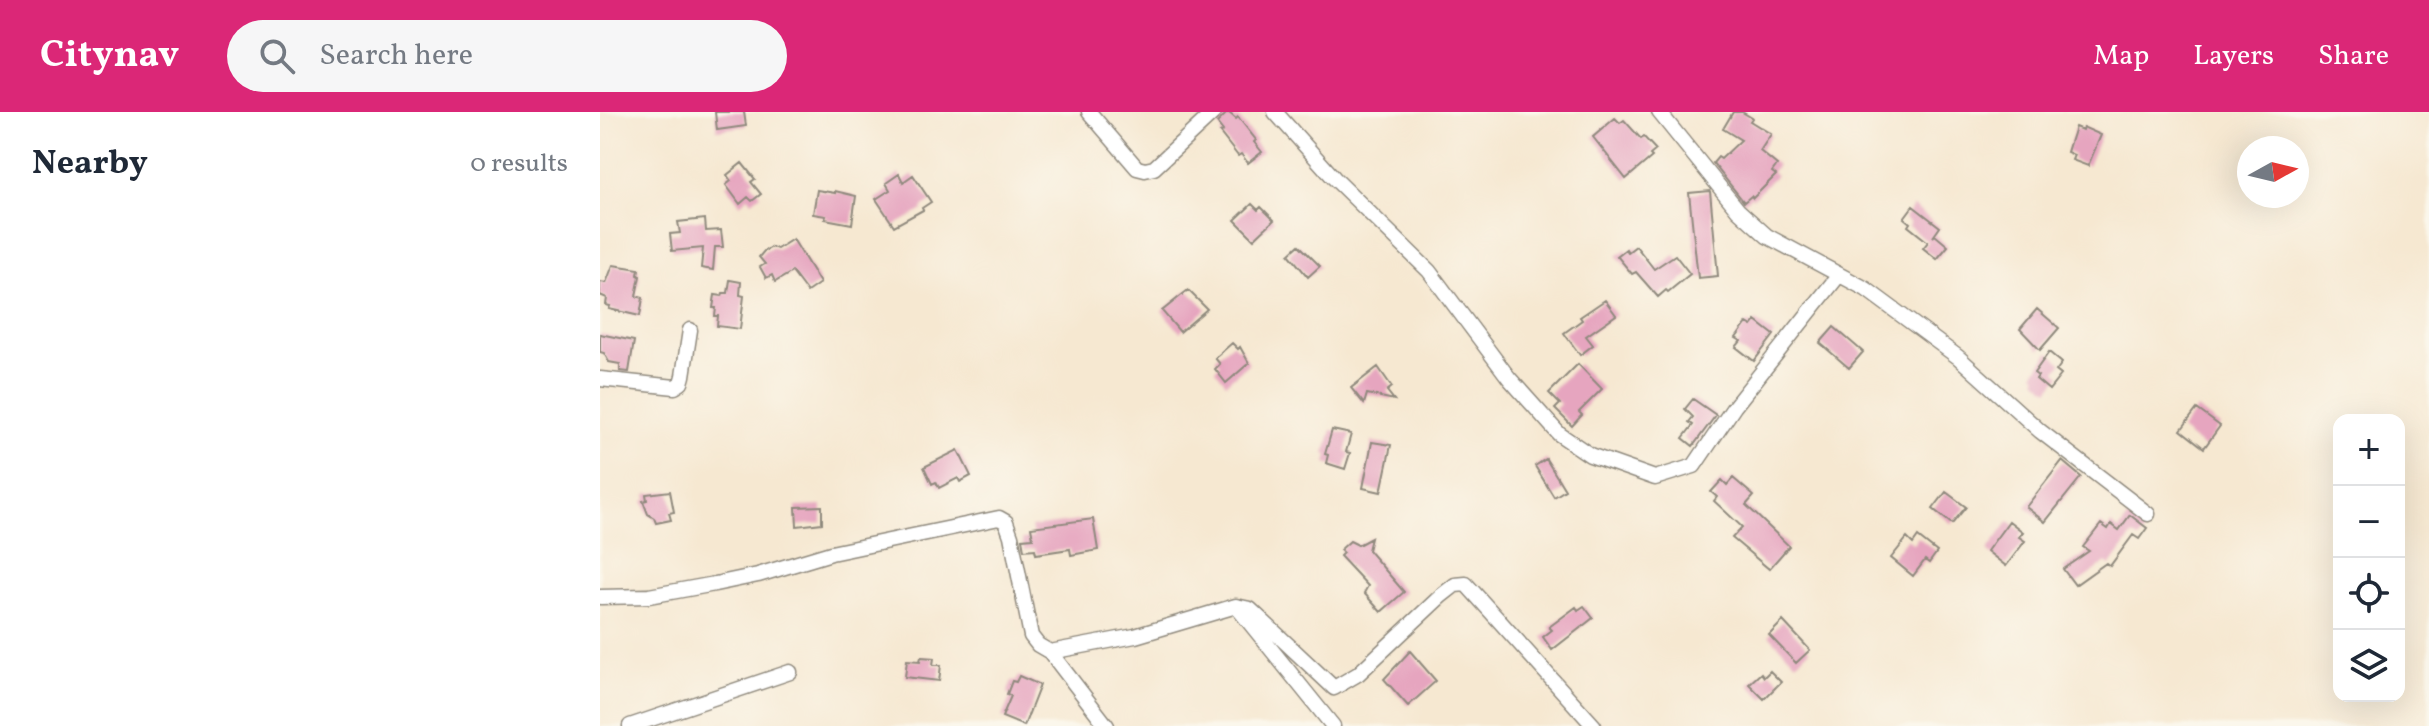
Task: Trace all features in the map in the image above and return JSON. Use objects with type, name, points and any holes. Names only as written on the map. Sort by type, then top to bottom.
[{"type":"street","points":[[1089,112],[1137,168],[1145,170],[1154,168],[1214,112]]},
{"type":"street","points":[[1275,112],[1334,178],[1429,271],[1509,378],[1559,434],[1590,455],[1655,478],[1694,466],[1734,407],[1839,275]]},
{"type":"street","points":[[1659,112],[1738,210],[1767,236],[1866,289],[1958,357],[2040,431],[2148,514]]},
{"type":"street","points":[[600,379],[675,387],[681,383],[683,376],[690,330]]},
{"type":"street","points":[[600,597],[649,596],[715,584],[758,575],[831,553],[999,518],[1006,522],[1011,536],[1031,636],[1050,652],[1107,726]]},
{"type":"street","points":[[1050,652],[1135,636],[1236,606],[1250,609],[1334,688],[1358,674],[1441,596],[1455,585],[1466,584],[1594,726]]},
{"type":"street","points":[[1236,606],[1333,726]]},
{"type":"street","points":[[630,726],[790,672]]},
{"type":"building","points":[[715,112],[744,112],[746,126],[717,130]]},
{"type":"building","points":[[1228,112],[1236,119],[1238,117],[1262,152],[1248,163],[1241,154],[1238,156],[1220,133],[1223,131],[1217,123]]},
{"type":"building","points":[[1733,112],[1742,112],[1771,134],[1760,151],[1777,165],[1772,172],[1776,175],[1753,198],[1751,196],[1744,202],[1713,163],[1741,140],[1723,129]]},
{"type":"building","points":[[1615,118],[1620,123],[1624,120],[1656,150],[1626,179],[1593,137]]},
{"type":"building","points":[[2075,127],[2101,135],[2088,166],[2072,160],[2074,155],[2067,152]]},
{"type":"building","points":[[742,163],[755,179],[751,182],[761,194],[752,201],[748,197],[740,204],[726,185],[731,181],[727,175]]},
{"type":"building","points":[[899,174],[903,182],[913,175],[931,202],[894,226],[876,199],[890,190],[886,183]]},
{"type":"building","points":[[817,190],[856,196],[852,224],[813,214]]},
{"type":"building","points":[[1710,191],[1718,276],[1698,278],[1689,193]]},
{"type":"building","points":[[1252,204],[1258,210],[1261,207],[1274,220],[1254,239],[1235,220]]},
{"type":"building","points":[[1913,206],[1940,227],[1933,237],[1935,235],[1948,246],[1937,259],[1923,248],[1928,242],[1908,226],[1910,223],[1904,218]]},
{"type":"building","points":[[705,219],[706,231],[721,230],[723,247],[715,247],[713,270],[701,268],[703,248],[672,251],[670,234],[680,233],[678,222]]},
{"type":"building","points":[[793,239],[820,283],[807,292],[792,272],[775,282],[772,275],[766,278],[760,267],[765,264],[759,257],[764,251],[772,247],[777,249]]},
{"type":"building","points":[[1299,245],[1320,266],[1308,277],[1289,254]]},
{"type":"building","points":[[1636,246],[1654,269],[1675,255],[1690,274],[1658,297],[1617,256]]},
{"type":"building","points":[[613,265],[639,269],[636,296],[643,298],[640,316],[609,309],[607,298],[600,295],[600,282],[606,283]]},
{"type":"building","points":[[730,280],[741,282],[740,295],[744,296],[740,329],[717,326],[718,316],[715,316],[716,308],[713,308],[715,295],[728,293]]},
{"type":"building","points":[[1188,290],[1207,309],[1180,332],[1162,311]]},
{"type":"building","points":[[1605,300],[1616,315],[1586,336],[1593,345],[1580,355],[1564,333],[1582,320],[1580,317]]},
{"type":"building","points":[[2037,309],[2059,328],[2040,350],[2020,329]]},
{"type":"building","points":[[1756,321],[1774,335],[1754,361],[1736,347],[1741,341],[1736,338],[1747,323],[1752,326]]},
{"type":"building","points":[[1834,327],[1863,352],[1849,368],[1820,343]]},
{"type":"building","points":[[600,334],[634,341],[629,372],[620,371],[620,364],[609,362],[600,352]]},
{"type":"building","points":[[1232,343],[1238,349],[1240,347],[1249,363],[1226,383],[1215,369],[1220,364],[1215,358]]},
{"type":"building","points":[[2049,352],[2062,363],[2056,371],[2061,375],[2049,390],[2036,379],[2038,376],[2034,373]]},
{"type":"building","points":[[1578,364],[1602,389],[1579,412],[1582,415],[1572,426],[1555,409],[1560,404],[1549,393]]},
{"type":"building","points":[[1378,367],[1392,387],[1387,391],[1394,400],[1367,394],[1364,404],[1351,388]]},
{"type":"building","points":[[1693,399],[1716,415],[1693,446],[1683,438],[1693,425],[1689,422],[1693,417],[1685,409]]},
{"type":"building","points":[[2197,409],[2220,426],[2204,448],[2181,430]]},
{"type":"building","points":[[1332,430],[1351,434],[1345,469],[1326,463],[1328,455],[1325,454]]},
{"type":"building","points":[[1372,442],[1391,445],[1381,492],[1363,488]]},
{"type":"building","points":[[958,450],[971,476],[960,482],[958,478],[939,488],[936,482],[932,484],[924,467]]},
{"type":"building","points":[[1546,459],[1565,490],[1554,497],[1535,466]]},
{"type":"building","points":[[2062,461],[2081,477],[2045,522],[2026,507]]},
{"type":"building","points":[[1733,478],[1754,496],[1746,505],[1789,546],[1769,569],[1732,538],[1742,527],[1714,501],[1717,497],[1711,492],[1722,480],[1727,485]]},
{"type":"building","points":[[670,491],[674,512],[669,513],[671,520],[656,523],[643,501],[647,500],[646,494]]},
{"type":"building","points":[[1946,492],[1966,507],[1952,524],[1933,509]]},
{"type":"building","points":[[822,506],[822,523],[797,526],[796,507]]},
{"type":"building","points":[[2130,515],[2147,528],[2139,539],[2133,535],[2110,566],[2106,563],[2075,585],[2063,569],[2089,551],[2083,547],[2101,524],[2108,529],[2111,524],[2119,530]]},
{"type":"building","points":[[1093,519],[1098,550],[1071,555],[1070,549],[1036,554],[1035,549],[1024,550],[1022,539],[1033,538],[1031,527]]},
{"type":"building","points":[[2009,521],[2023,532],[2019,537],[2025,541],[2006,566],[1987,551]]},
{"type":"building","points":[[1918,537],[1937,552],[1929,563],[1925,560],[1913,576],[1891,558],[1907,538],[1913,544]]},
{"type":"building","points":[[1371,538],[1368,550],[1404,592],[1381,612],[1364,593],[1368,586],[1340,556],[1343,553],[1340,550],[1350,541],[1358,545]]},
{"type":"building","points":[[1584,606],[1593,618],[1552,650],[1543,637],[1552,630],[1549,627],[1576,607],[1578,610]]},
{"type":"building","points":[[1783,621],[1810,650],[1796,663],[1769,635]]},
{"type":"building","points":[[1410,651],[1436,681],[1408,706],[1384,679]]},
{"type":"building","points":[[921,657],[934,658],[933,665],[941,665],[939,681],[905,677],[907,660],[920,661]]},
{"type":"building","points":[[1770,671],[1781,682],[1764,699],[1749,684],[1761,673],[1764,677]]},
{"type":"building","points":[[1019,676],[1040,685],[1024,726],[1002,717],[1011,696],[1007,694],[1012,681],[1016,682]]}]
